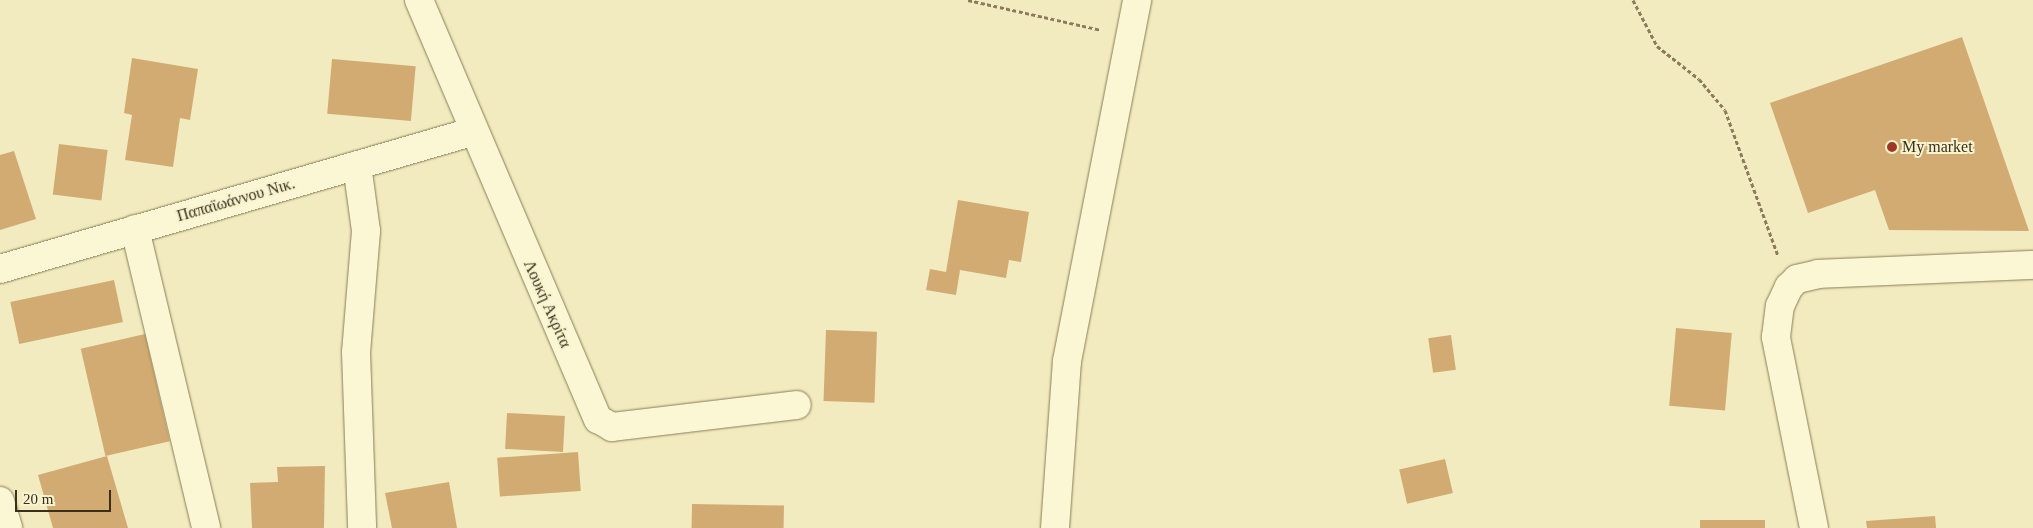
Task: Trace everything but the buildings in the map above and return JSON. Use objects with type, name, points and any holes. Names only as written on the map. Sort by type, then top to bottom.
[{"type":"street","name":"Λουκή Ακρίτα","points":[[420,0],[472,132],[604,426],[797,405]]},
{"type":"street","points":[[1055,528],[1067,361],[1128,36],[1137,0]]},
{"type":"street","name":"Παπαϊωάννου Νικ.","points":[[0,269],[472,132]]},
{"type":"street","points":[[357,165],[366,231],[356,352],[362,528]]},
{"type":"street","points":[[135,229],[206,528]]},
{"type":"street","points":[[1814,528],[1776,337],[1780,306],[1789,287],[1797,279],[1818,274],[2033,265]]},
{"type":"street","points":[[0,501],[8,528]]},
{"type":"path","points":[[968,0],[1128,36]]},
{"type":"path","points":[[1633,0],[1657,46],[1699,79],[1725,110],[1789,287]]},
{"type":"place","name":"My market","points":[[1892,147]]}]
